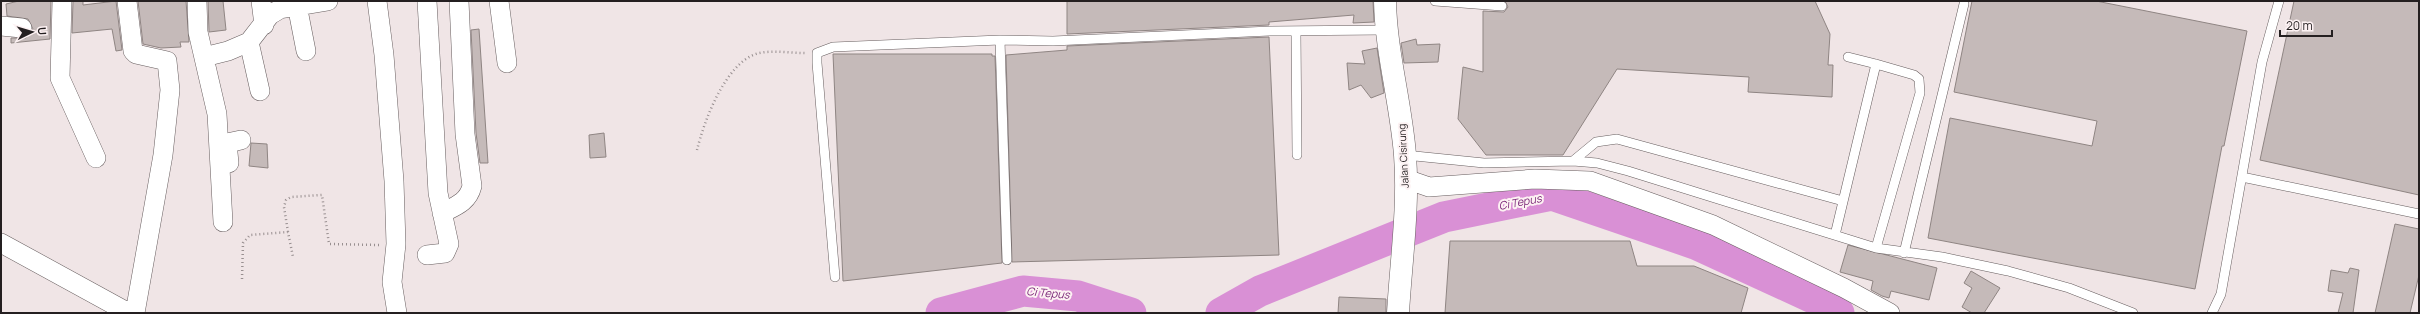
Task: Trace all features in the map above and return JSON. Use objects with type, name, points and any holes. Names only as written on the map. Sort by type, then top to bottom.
[{"type":"main road","name":"Jalan Cisirung","points":[[1385,1],[1385,30],[1402,123],[1405,155],[1406,179],[1398,313]]},
{"type":"street","points":[[62,1],[60,78],[96,158]]},
{"type":"street","points":[[127,1],[132,51],[136,54],[167,61],[170,90],[163,155],[135,313]]},
{"type":"street","points":[[197,1],[198,32],[210,78],[217,114],[223,222]]},
{"type":"street","points":[[261,1],[264,25]]},
{"type":"street","points":[[204,57],[228,51],[249,42],[264,25],[270,15],[280,9],[328,1]]},
{"type":"street","points":[[376,1],[387,90],[394,181],[396,244],[392,282],[397,313]]},
{"type":"street","points":[[427,1],[438,193],[448,249],[445,253],[427,255]]},
{"type":"street","points":[[442,213],[462,202],[470,193],[472,186],[465,134],[459,1]]},
{"type":"street","points":[[499,1],[507,63]]},
{"type":"street","points":[[297,5],[306,51]]},
{"type":"street","points":[[1,26],[22,28]]},
{"type":"street","points":[[249,42],[260,91]]},
{"type":"street","points":[[219,168],[228,164],[228,142],[241,140]]},
{"type":"street","points":[[1406,179],[1429,187],[1535,179],[1590,181],[1713,225],[1844,288],[1890,313]]},
{"type":"street","points":[[1,243],[129,313]]},
{"type":"lane","points":[[1435,1],[1502,6]]},
{"type":"lane","points":[[2212,313],[2221,294],[2262,62],[2279,1]]},
{"type":"lane","points":[[1904,253],[1964,4]]},
{"type":"lane","points":[[834,277],[818,53],[833,47],[1000,40],[1053,41],[1296,31],[1385,30]]},
{"type":"lane","points":[[1296,31],[1297,155]]},
{"type":"lane","points":[[1000,40],[1007,260]]},
{"type":"lane","points":[[1848,57],[1914,75],[1919,79],[1920,93],[1876,248]]},
{"type":"lane","points":[[1835,235],[1876,64]]},
{"type":"lane","points":[[1573,161],[1596,142],[1617,139],[1843,201]]},
{"type":"lane","points":[[1405,155],[1484,163],[1573,161],[1597,163],[1628,171],[1876,248],[1942,257],[2008,271],[2070,288],[2133,313]]},
{"type":"lane","points":[[2242,177],[2419,214]]},
{"type":"path","points":[[697,150],[701,134],[715,99],[738,66],[758,54],[818,53]]},
{"type":"path","points":[[293,257],[284,207],[286,200],[291,197],[322,195],[329,244],[368,246],[396,244]]},
{"type":"path","points":[[242,279],[242,248],[246,237],[258,234],[288,232]]},
{"type":"building","points":[[19,1],[51,1],[50,39],[11,43],[11,38],[26,38],[33,29],[28,19],[7,16],[6,4]]},
{"type":"building","points":[[73,1],[83,1],[83,5],[116,1],[122,50],[116,51],[112,29],[72,33]]},
{"type":"building","points":[[138,1],[186,1],[189,42],[180,42],[181,47],[161,48],[143,44]]},
{"type":"building","points":[[208,1],[223,1],[226,30],[209,32]]},
{"type":"building","points":[[1067,1],[1373,1],[1374,22],[1353,23],[1354,15],[1269,22],[1269,25],[1067,34]]},
{"type":"building","points":[[1505,1],[1815,1],[1830,34],[1828,65],[1833,65],[1832,97],[1748,92],[1749,77],[1617,69],[1563,155],[1486,155],[1458,119],[1463,67],[1483,72],[1483,11],[1504,12],[1508,7]]},
{"type":"building","points":[[1972,1],[2096,1],[2247,31],[2224,146],[2222,146],[2195,289],[1928,238],[1950,118],[2092,146],[2097,121],[1954,92]]},
{"type":"building","points":[[2294,1],[2419,1],[2419,195],[2260,160]]},
{"type":"building","points":[[479,29],[488,163],[480,163],[476,133],[471,30]]},
{"type":"building","points":[[1269,37],[1279,255],[1012,262],[1006,55],[1067,50],[1067,46]]},
{"type":"building","points":[[1416,39],[1417,45],[1440,44],[1438,62],[1404,63],[1401,43]]},
{"type":"building","points":[[1377,48],[1384,93],[1371,98],[1361,85],[1349,90],[1347,63],[1365,64],[1362,51]]},
{"type":"building","points":[[833,54],[992,54],[992,56],[995,56],[1002,263],[843,281]]},
{"type":"building","points":[[604,133],[606,157],[590,158],[589,135]]},
{"type":"building","points":[[251,143],[267,144],[268,168],[249,166]]},
{"type":"building","points":[[2395,224],[2419,229],[2419,275],[2410,313],[2375,313]]},
{"type":"building","points":[[1450,241],[1630,241],[1637,266],[1694,266],[1748,288],[1741,313],[1445,313]]},
{"type":"building","points":[[1848,245],[1937,268],[1929,300],[1891,291],[1889,298],[1882,296],[1871,290],[1873,281],[1840,272]]},
{"type":"building","points":[[2350,268],[2359,270],[2353,313],[2338,313],[2343,293],[2328,291],[2331,270],[2348,273]]},
{"type":"building","points":[[1971,271],[2000,288],[1984,313],[1972,313],[1962,307],[1972,288],[1964,283]]},
{"type":"building","points":[[1339,297],[1386,299],[1386,313],[1338,313]]},
{"type":"waterway","name":"Ci Tepus","points":[[1221,313],[1260,291],[1444,217],[1552,195],[1695,244],[1828,305],[1839,313]]},
{"type":"waterway","name":"Ci Tepus","points":[[941,313],[1023,291],[1078,296],[1131,313]]}]
